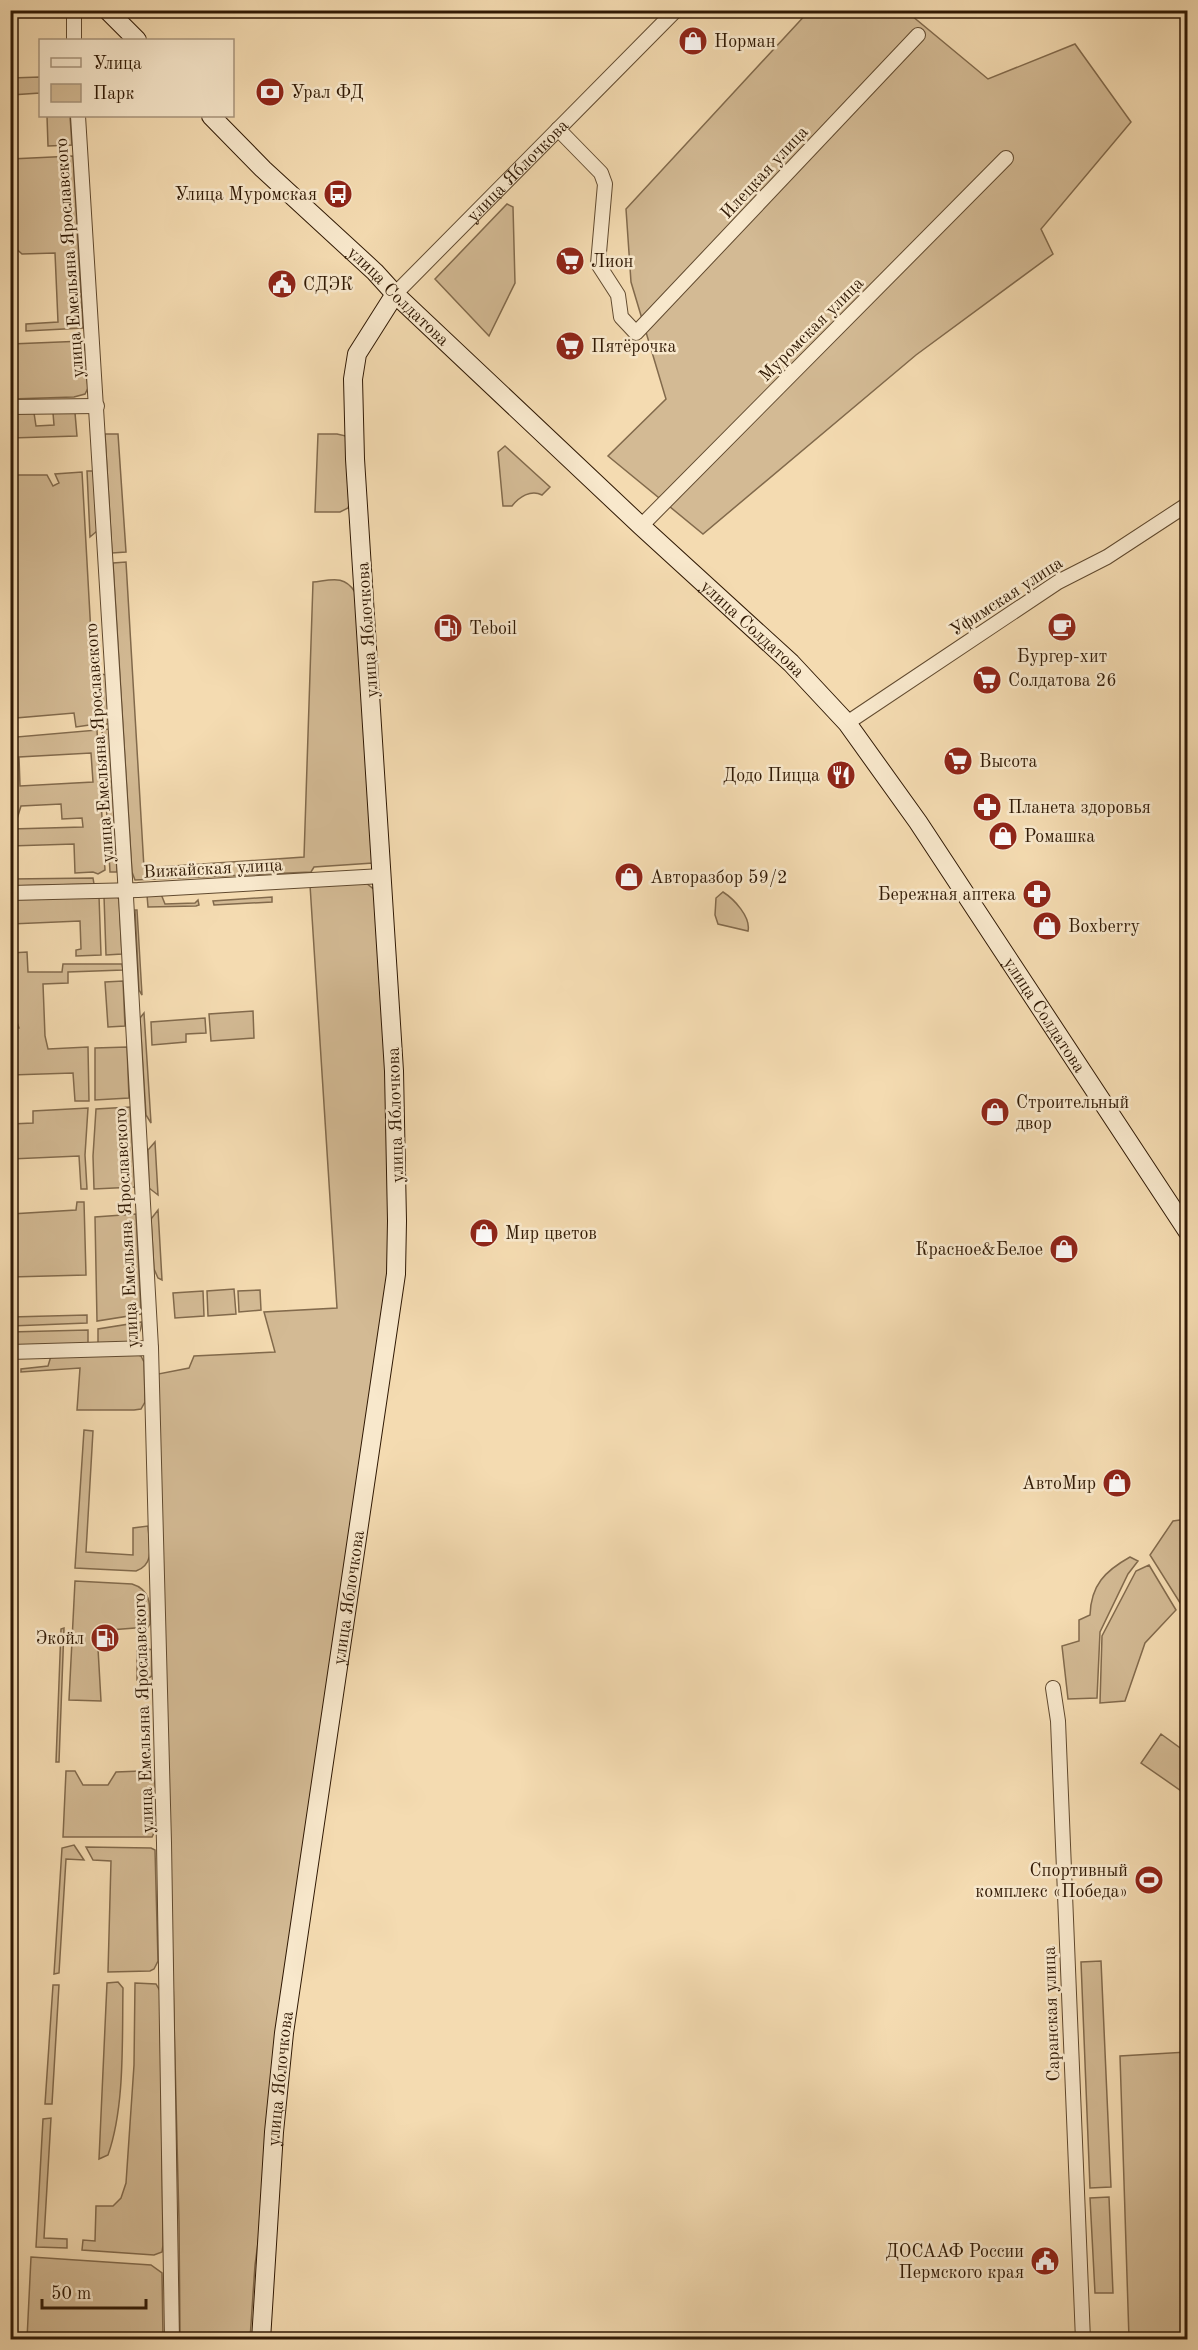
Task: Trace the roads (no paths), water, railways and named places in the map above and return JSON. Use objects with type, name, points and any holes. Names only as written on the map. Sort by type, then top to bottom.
[{"type":"street","points":[[74,10],[74,39]]},
{"type":"street","points":[[107,10],[136,39]]},
{"type":"street","name":"улица Яблочкова","points":[[261,2340],[274,2132],[284,2033],[396,1274],[397,1138],[352,379],[357,354],[368,333],[395,294],[676,10]]},
{"type":"street","name":"Илецкая улица","points":[[558,129],[601,173],[605,184],[598,264],[618,295],[621,317],[636,333],[918,35]]},
{"type":"street","name":"улица Емельяна Ярославского","points":[[78,117],[126,890],[151,1348],[165,1854],[172,2340]]},
{"type":"street","name":"улица Солдатова","points":[[212,117],[263,169],[375,272],[395,294],[641,526],[791,663],[847,723],[918,822],[1188,1232]]},
{"type":"street","name":"Муромская улица","points":[[641,526],[1006,158]]},
{"type":"street","points":[[10,407],[97,406]]},
{"type":"street","name":"Уфимская улица","points":[[847,723],[1058,582],[1107,557],[1188,504]]},
{"type":"street","name":"Вижайская улица","points":[[10,893],[126,890],[382,876]]},
{"type":"street","points":[[10,1352],[151,1348]]},
{"type":"street","name":"Саранская улица","points":[[1053,1688],[1058,1721],[1083,2340]]},
{"type":"place","name":"Норман","points":[[693,41]]},
{"type":"place","name":"Урал ФД","points":[[270,92]]},
{"type":"place","name":"Улица Муромская","points":[[338,194]]},
{"type":"place","name":"Лион","points":[[570,261]]},
{"type":"place","name":"СДЭК","points":[[282,284]]},
{"type":"place","name":"Пятёрочка","points":[[570,346]]},
{"type":"place","name":"Бургер-хит","points":[[1062,627]]},
{"type":"place","name":"Teboil","points":[[448,628]]},
{"type":"place","name":"Солдатова 26","points":[[987,680]]},
{"type":"place","name":"Высота","points":[[958,761]]},
{"type":"place","name":"Додо Пицца","points":[[841,775]]},
{"type":"place","name":"Планета здоровья","points":[[987,807]]},
{"type":"place","name":"Ромашка","points":[[1003,836]]},
{"type":"place","name":"Авторазбор 59/2","points":[[629,877]]},
{"type":"place","name":"Бережная аптека","points":[[1037,894]]},
{"type":"place","name":"Boxberry","points":[[1047,926]]},
{"type":"place","name":"Строительный двор","points":[[995,1112]]},
{"type":"place","name":"Мир цветов","points":[[484,1233]]},
{"type":"place","name":"Красное&Белое","points":[[1064,1249]]},
{"type":"place","name":"АвтоМир","points":[[1117,1483]]},
{"type":"place","name":"Экойл","points":[[105,1638]]},
{"type":"place","name":"Спортивный комплекс «Победа»","points":[[1149,1880]]},
{"type":"place","name":"ДОСААФ России Пермского края","points":[[1045,2261]]}]
